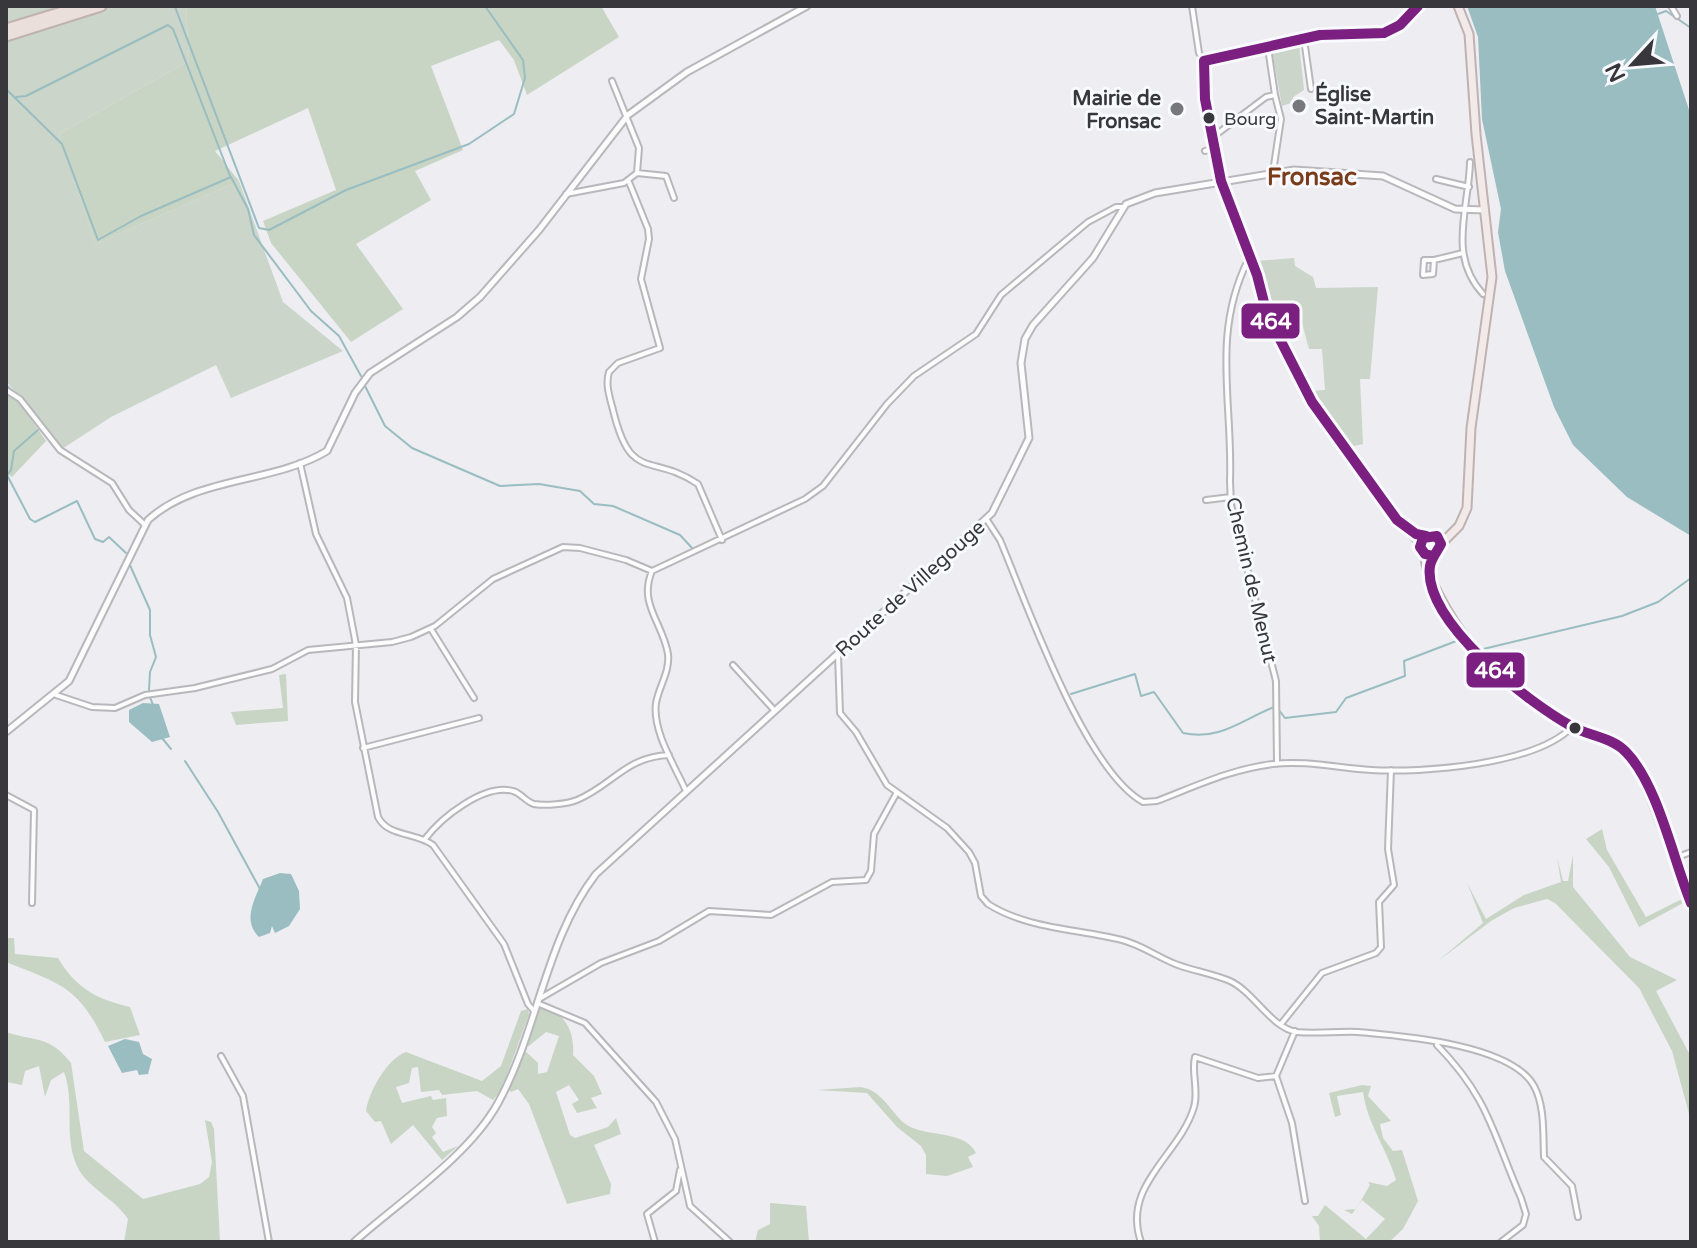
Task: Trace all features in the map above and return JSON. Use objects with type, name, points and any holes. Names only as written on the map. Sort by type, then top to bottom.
[{"type":"highway","points":[[8,32],[82,6]]},
{"type":"highway","points":[[8,32],[101,6]]},
{"type":"main road","points":[[1439,540],[1463,517],[1468,495],[1478,374],[1493,260],[1476,134],[1469,34],[1458,6]]},
{"type":"main road","points":[[1439,540],[1426,536],[1420,544],[1429,555],[1431,578],[1457,628],[1492,670],[1520,694],[1572,727],[1616,744],[1634,762],[1691,903]]},
{"type":"main road","points":[[1429,555],[1440,551],[1439,540]]},
{"type":"street","points":[[6,732],[56,695],[73,674],[144,524],[164,508],[216,486],[300,463],[327,451],[355,393],[370,373],[457,317],[480,297],[628,115],[687,72],[807,6]]},
{"type":"street","points":[[1192,6],[1199,53],[1204,61],[1205,99],[1221,181],[1251,258],[1267,314],[1312,402],[1403,527],[1420,544]]},
{"type":"street","points":[[1204,61],[1304,39],[1384,33],[1400,25],[1418,6]]},
{"type":"street","points":[[1671,6],[1677,16]]},
{"type":"street","points":[[1304,39],[1311,89]]},
{"type":"street","points":[[1268,48],[1281,119],[1273,172]]},
{"type":"street","points":[[566,194],[629,182],[637,173],[639,148],[612,81]]},
{"type":"street","points":[[1213,137],[1261,100],[1275,95]]},
{"type":"street","points":[[1205,151],[1215,148]]},
{"type":"street","points":[[1470,162],[1469,187],[1463,210],[1463,253],[1466,268],[1483,294]]},
{"type":"street","points":[[686,791],[656,711],[668,658],[648,602],[647,585],[652,571],[805,499],[823,486],[887,404],[932,362],[967,344],[1001,295],[1088,222],[1148,195],[1273,172],[1383,176],[1463,210],[1486,210]]},
{"type":"street","points":[[637,173],[666,176],[674,198]]},
{"type":"street","points":[[1436,179],[1469,187]]},
{"type":"street","points":[[629,182],[648,229],[641,279],[660,348],[618,363],[609,372],[607,385],[620,439],[635,459],[698,484],[722,540]]},
{"type":"street","name":"Route de Villegouge","points":[[354,1242],[485,1123],[503,1091],[586,887],[608,862],[987,520],[1028,444],[1021,363],[1025,339],[1033,325],[1093,258],[1123,207]]},
{"type":"street","points":[[1434,260],[1433,274],[1423,275],[1424,260],[1463,253]]},
{"type":"street","name":"Chemin de Menut","points":[[1251,258],[1231,304],[1225,333],[1231,497],[1276,681],[1277,763]]},
{"type":"street","points":[[6,390],[20,399],[60,450],[112,483],[129,510],[144,524]]},
{"type":"street","points":[[300,463],[316,534],[342,585],[356,645],[354,689],[363,748],[381,823],[390,830],[425,839],[489,919],[504,944],[528,1004],[534,1011]]},
{"type":"street","points":[[1206,500],[1231,497]]},
{"type":"street","points":[[987,520],[1000,540],[1085,732],[1109,769],[1134,797],[1143,802],[1157,801],[1244,767],[1277,763],[1391,770],[1457,766],[1507,756],[1551,741],[1572,727]]},
{"type":"street","points":[[1403,527],[1426,536]]},
{"type":"street","points":[[56,695],[92,707],[115,708],[145,695],[195,688],[272,669],[308,650],[392,642],[430,629],[483,585],[563,547],[580,548],[626,560],[652,571]]},
{"type":"street","points":[[430,629],[474,698]]},
{"type":"street","points":[[838,654],[840,713],[856,732],[873,767],[896,794],[947,828],[969,852],[975,863],[981,896],[988,904],[1058,928],[1125,941],[1178,965],[1232,982],[1247,990],[1281,1024],[1295,1031],[1357,1032],[1468,1048],[1516,1067],[1531,1082],[1541,1109],[1544,1157],[1569,1180],[1578,1217]]},
{"type":"street","points":[[733,665],[775,711]]},
{"type":"street","points":[[363,748],[479,718]]},
{"type":"street","points":[[425,839],[452,810],[469,801],[503,791],[515,791],[534,804],[569,802],[589,794],[630,764],[670,755]]},
{"type":"street","points":[[1281,1024],[1322,973],[1376,953],[1381,947],[1379,902],[1394,885],[1388,849],[1391,770]]},
{"type":"street","points":[[538,1001],[601,963],[648,945],[709,911],[771,915],[832,882],[866,880],[870,875],[874,834],[896,794]]},
{"type":"street","points":[[6,795],[34,810],[32,903]]},
{"type":"street","points":[[1673,859],[1691,852]]},
{"type":"street","points":[[538,1001],[585,1023],[646,1090],[667,1121],[694,1212],[730,1242]]},
{"type":"street","points":[[1295,1031],[1276,1076],[1292,1123],[1305,1201]]},
{"type":"street","points":[[1435,1043],[1469,1079],[1480,1097],[1521,1198],[1526,1214],[1523,1225],[1501,1242]]},
{"type":"street","points":[[221,1056],[243,1096],[269,1242]]},
{"type":"street","points":[[1141,1242],[1135,1223],[1139,1199],[1195,1105],[1195,1057],[1258,1078],[1276,1076]]},
{"type":"street","points":[[676,1191],[681,1165]]},
{"type":"street","points":[[655,1242],[647,1214],[676,1191],[685,1190]]},
{"type":"shaded area","points":[[6,6],[186,6],[189,61],[59,134],[96,244],[239,181],[283,302],[343,351],[231,398],[216,365],[111,417],[62,449],[6,381]]},
{"type":"shaded area","points":[[1299,44],[1304,90],[1293,97],[1294,102],[1282,106],[1272,51]]},
{"type":"shaded area","points":[[1294,258],[1295,266],[1313,277],[1316,288],[1378,287],[1370,379],[1360,379],[1363,444],[1349,447],[1310,391],[1325,390],[1322,349],[1309,349],[1302,323],[1277,326],[1257,261]]},
{"type":"green space","points":[[186,6],[601,6],[619,37],[527,95],[514,60],[499,40],[431,66],[463,150],[415,171],[431,200],[356,244],[403,309],[351,342],[271,243],[263,221],[336,190],[308,108],[215,151],[239,181],[96,244],[59,134],[189,61]]},
{"type":"green space","points":[[6,393],[20,403],[46,441],[12,477],[6,473]]},
{"type":"green space","points":[[286,674],[288,721],[236,725],[231,712],[283,708],[279,675]]},
{"type":"green space","points":[[1602,829],[1607,850],[1646,917],[1682,899],[1683,903],[1639,927],[1609,867],[1586,839]]},
{"type":"green space","points":[[1573,855],[1573,887],[1630,957],[1677,980],[1656,991],[1691,1057],[1691,1121],[1672,1051],[1639,988],[1555,903],[1547,899],[1514,908],[1491,921],[1438,961],[1483,923],[1467,883],[1486,919],[1524,895],[1561,882],[1557,857],[1563,881],[1568,881]]},
{"type":"green space","points":[[8,938],[14,938],[15,954],[58,958],[72,977],[88,991],[130,1007],[140,1035],[105,1042],[86,1009],[66,989],[6,962]]},
{"type":"green space","points":[[538,1008],[555,1012],[566,1023],[572,1038],[573,1055],[594,1076],[602,1094],[591,1098],[597,1108],[577,1113],[572,1104],[579,1100],[569,1085],[556,1092],[570,1135],[575,1138],[608,1127],[616,1118],[621,1134],[594,1145],[611,1184],[610,1194],[567,1204],[529,1104],[518,1089],[511,1092],[507,1087],[522,1048],[538,1063],[538,1074],[547,1072],[559,1036],[546,1032],[529,1046],[524,1045]]},
{"type":"green space","points":[[528,1009],[529,1014],[502,1089],[493,1100],[477,1091],[442,1095],[439,1090],[421,1092],[418,1067],[412,1068],[409,1083],[396,1087],[402,1103],[431,1096],[433,1100],[446,1098],[447,1116],[437,1118],[432,1127],[436,1133],[432,1137],[443,1152],[458,1146],[442,1160],[413,1125],[391,1144],[381,1121],[375,1122],[366,1111],[375,1085],[392,1061],[406,1052],[482,1081],[501,1066],[521,1011]]},
{"type":"green space","points":[[6,1032],[49,1044],[71,1063],[84,1151],[143,1199],[200,1184],[209,1177],[212,1162],[205,1120],[211,1122],[214,1129],[220,1242],[124,1242],[128,1219],[84,1177],[74,1158],[64,1072],[51,1080],[45,1097],[39,1066],[25,1071],[22,1085],[6,1082]]},
{"type":"green space","points":[[1362,1085],[1371,1086],[1368,1096],[1391,1121],[1380,1124],[1383,1138],[1393,1151],[1402,1150],[1418,1201],[1403,1229],[1389,1242],[1320,1242],[1319,1226],[1312,1216],[1318,1216],[1325,1205],[1366,1239],[1385,1219],[1362,1200],[1358,1206],[1370,1185],[1368,1182],[1387,1186],[1396,1180],[1363,1092],[1337,1096],[1341,1115],[1335,1117],[1329,1093]]},
{"type":"green space","points":[[861,1087],[880,1096],[911,1127],[953,1137],[970,1145],[976,1153],[968,1157],[973,1167],[947,1176],[926,1174],[926,1155],[921,1146],[897,1127],[867,1093],[817,1090]]},
{"type":"green space","points":[[770,1203],[806,1206],[809,1242],[755,1242],[758,1230],[770,1224]]},
{"type":"water","points":[[1467,6],[1655,6],[1691,116],[1691,536],[1627,497],[1573,445],[1554,407],[1505,271],[1498,232],[1501,209],[1482,119],[1478,37]]},
{"type":"water","points":[[143,703],[159,704],[170,737],[152,742],[129,722],[129,710]]},
{"type":"water","points":[[280,873],[291,874],[299,891],[300,909],[289,926],[275,933],[272,926],[270,933],[259,937],[251,923],[254,901],[263,879]]},
{"type":"water","points":[[125,1039],[139,1042],[143,1054],[152,1059],[148,1074],[139,1075],[137,1070],[122,1073],[108,1046]]},
{"type":"waterway","points":[[175,7],[259,228],[269,230],[346,190],[469,144],[514,114],[525,78],[523,60],[485,6]]},
{"type":"waterway","points":[[1658,14],[1666,11],[1691,28]]},
{"type":"waterway","points":[[16,97],[26,96],[168,25],[173,29],[230,176]]},
{"type":"waterway","points":[[6,89],[62,144],[98,240],[141,216],[231,177],[248,209],[254,235],[311,311],[339,336],[361,376]]},
{"type":"waterway","points":[[6,385],[18,396]]},
{"type":"waterway","points":[[365,386],[385,426],[412,448],[500,486],[539,484],[580,491],[594,504],[613,506],[680,535],[693,549]]},
{"type":"waterway","points":[[26,403],[39,420]]},
{"type":"waterway","points":[[38,430],[14,451],[11,470],[7,475],[30,519],[35,522],[77,501],[95,539],[103,542],[109,537],[126,553]]},
{"type":"waterway","points":[[129,563],[150,610],[150,635],[156,657],[150,672],[149,690]]},
{"type":"waterway","points":[[1479,650],[1622,616],[1658,602],[1691,578]]},
{"type":"waterway","points":[[1278,709],[1285,718],[1336,712],[1346,698],[1405,676],[1404,661],[1459,640]]},
{"type":"waterway","points":[[1071,694],[1135,674],[1141,696],[1154,692],[1183,733],[1196,735],[1219,732],[1274,707]]},
{"type":"waterway","points":[[150,697],[153,705]]},
{"type":"waterway","points":[[162,738],[171,749]]},
{"type":"waterway","points":[[185,761],[218,812],[260,889]]},
{"type":"transit line","name":"464","points":[[1204,61],[1320,35],[1384,33],[1400,25],[1418,6]]},
{"type":"transit line","name":"464","points":[[1204,61],[1205,99],[1221,181],[1257,275],[1267,314],[1312,402],[1397,520],[1416,534],[1426,536]]},
{"type":"transit line","name":"464","points":[[1433,556],[1425,554],[1420,547],[1423,538],[1437,536],[1441,544],[1430,566],[1432,588],[1443,611],[1482,658],[1530,699],[1578,729],[1614,743],[1637,766],[1656,803],[1691,903]]},
{"type":"place","name":"Église Saint-Martin","points":[[1299,106]]},
{"type":"place","name":"Mairie de Fronsac","points":[[1177,109]]},
{"type":"place","name":"Bourg","points":[[1209,118]]},
{"type":"district","name":"Fronsac","points":[[1312,177]]}]
